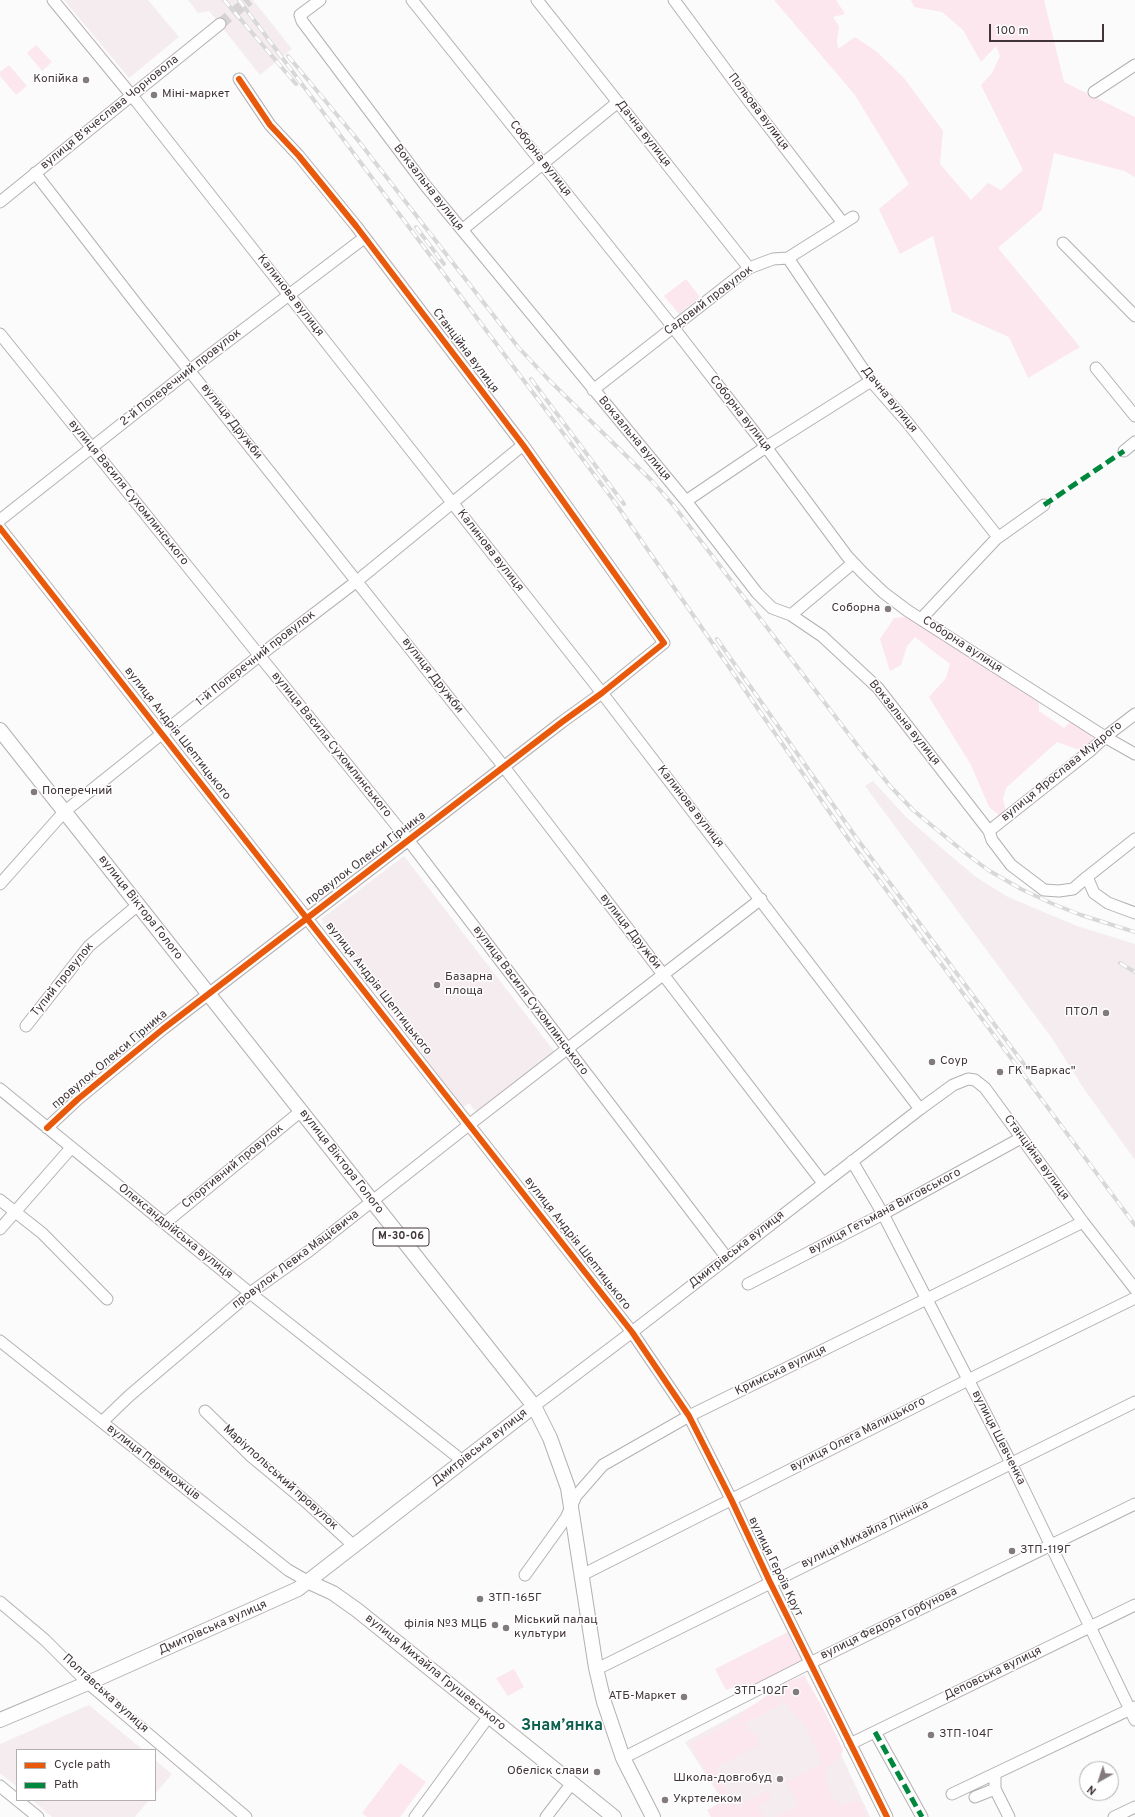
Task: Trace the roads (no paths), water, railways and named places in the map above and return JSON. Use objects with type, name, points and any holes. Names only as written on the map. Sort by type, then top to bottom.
[{"type":"main road","name":"вулиця Віктора Голого","points":[[0,730],[534,1406],[557,1454],[572,1505],[596,1668],[611,1724],[623,1758],[653,1817]]},
{"type":"main road","name":"Дмитрівська вулиця","points":[[0,1720],[88,1683],[286,1595],[309,1582],[534,1406]]},
{"type":"main road","name":"вулиця Михайла Грушевського","points":[[309,1582],[327,1590],[351,1606],[614,1817]]},
{"type":"street","name":"Калинова вулиця","points":[[53,0],[131,94],[602,693],[761,899],[920,1109]]},
{"type":"street","name":"Вокзальна вулиця","points":[[320,0],[300,15],[302,21],[425,185],[686,501],[757,592],[772,608],[791,615],[822,636],[878,688],[988,831],[992,840],[1011,865],[1044,890],[1059,891],[1073,888],[1135,839]]},
{"type":"street","name":"Соборна вулиця","points":[[412,0],[673,327],[853,563],[884,593],[922,619],[1105,737],[1135,754]]},
{"type":"street","name":"Дачна вулиця","points":[[537,0],[749,268]]},
{"type":"street","name":"Польова вулиця","points":[[674,0],[748,100],[843,223]]},
{"type":"street","name":"вулиця Вʼячеслава Чорновола","points":[[0,202],[131,94],[220,24]]},
{"type":"street","points":[[1094,92],[1135,65]]},
{"type":"street","name":"Станційна вулиця","points":[[238,79],[270,125],[299,156],[364,238],[523,445],[664,643]]},
{"type":"street","points":[[462,230],[618,102]]},
{"type":"street","name":"вулиця Дружби","points":[[36,173],[504,767],[823,1183]]},
{"type":"street","name":"Садовий провулок","points":[[593,390],[749,268],[773,259],[788,258],[853,217]]},
{"type":"street","name":"2-й Поперечний провулок","points":[[0,520],[190,370],[364,238]]},
{"type":"street","points":[[1063,243],[1135,316]]},
{"type":"street","name":"Дачна вулиця","points":[[788,258],[872,381],[907,422],[998,538]]},
{"type":"street","name":"вулиця Василя Сухомлинського","points":[[0,334],[409,841],[727,1258]]},
{"type":"street","points":[[1096,368],[1135,416]]},
{"type":"street","points":[[686,501],[766,447],[872,381]]},
{"type":"street","points":[[1124,451],[1135,442]]},
{"type":"street","name":"1-й Поперечний провулок","points":[[0,884],[64,812],[259,656],[356,581],[523,445]]},
{"type":"street","points":[[922,619],[998,538],[1044,505]]},
{"type":"street","name":"вулиця Андрія Шептицького","points":[[0,528],[632,1332]]},
{"type":"street","points":[[791,615],[853,563]]},
{"type":"street","name":"провулок Олекси Гірника","points":[[47,1128],[78,1099],[163,1029],[307,917],[602,693],[664,643]]},
{"type":"street","name":"вулиця Ярослава Мудрого","points":[[988,831],[1135,714]]},
{"type":"street","points":[[1088,877],[1094,893],[1108,903],[1135,913]]},
{"type":"street","name":"провулок Левка Мацієвича","points":[[102,1422],[129,1396],[250,1293],[309,1251],[470,1124],[761,899]]},
{"type":"street","name":"Тупий провулок","points":[[26,1026],[89,946],[138,905]]},
{"type":"street","name":"Станційна вулиця","points":[[920,1109],[960,1081],[968,1079],[976,1080],[985,1088],[1083,1222],[1135,1289]]},
{"type":"street","name":"Олександрійська вулиця","points":[[0,1089],[250,1293],[464,1462]]},
{"type":"street","name":"Дмитрівська вулиця","points":[[534,1406],[920,1109]]},
{"type":"street","name":"Спортивний провулок","points":[[165,1223],[301,1111]]},
{"type":"street","name":"вулиця Гетьмана Виговського","points":[[748,1284],[883,1214],[1021,1138]]},
{"type":"street","points":[[0,1229],[71,1148]]},
{"type":"street","name":"вулиця Шевченка","points":[[852,1161],[883,1214],[1011,1463],[1089,1626],[1132,1708],[1135,1720]]},
{"type":"street","points":[[0,1200],[42,1233],[107,1298]]},
{"type":"street","name":"Кримська вулиця","points":[[525,1575],[566,1518],[576,1496],[602,1465],[689,1416],[1083,1222]]},
{"type":"street","name":"вулиця Олега Малицького","points":[[582,1575],[968,1380],[1135,1298]]},
{"type":"street","name":"вулиця Героїв Крут","points":[[632,1332],[689,1416],[887,1817]]},
{"type":"street","name":"вулиця Переможців","points":[[0,1341],[288,1570],[309,1582]]},
{"type":"street","name":"вулиця Михайла Лінніка","points":[[596,1668],[601,1667],[1135,1402]]},
{"type":"street","name":"Маріупольський провулок","points":[[205,1411],[252,1457],[305,1501],[354,1546]]},
{"type":"street","name":"вулиця Федора Горбунова","points":[[623,1758],[810,1663],[1135,1504]]},
{"type":"street","name":"Полтавська вулиця","points":[[0,1602],[45,1640],[88,1683],[246,1817]]},
{"type":"street","name":"Деповська вулиця","points":[[850,1744],[1089,1626],[1135,1605]]},
{"type":"street","points":[[952,1794],[1132,1708]]},
{"type":"street","points":[[415,1817],[489,1716]]},
{"type":"street","points":[[875,1732],[922,1817]]},
{"type":"street","points":[[995,1774],[995,1788],[1009,1817]]},
{"type":"street","points":[[546,1817],[572,1783]]},
{"type":"street","points":[[0,1786],[16,1799]]},
{"type":"street","points":[[975,1797],[995,1788]]},
{"type":"street","points":[[18,1801],[38,1817]]},
{"type":"street","points":[[1114,1817],[1135,1807]]},
{"type":"tunnel","points":[[220,24],[249,0]]},
{"type":"railway","points":[[224,0],[296,84]]},
{"type":"railway","points":[[239,0],[614,501],[844,833],[1135,1225]]},
{"type":"railway","points":[[288,56],[357,139],[518,347],[549,380],[652,481],[674,506],[864,754],[891,787],[913,810],[988,870],[1021,889],[1081,915],[1135,932]]},
{"type":"railway","points":[[416,227],[444,264]]},
{"type":"railway","points":[[531,379],[624,504]]},
{"type":"railway","points":[[717,639],[855,836],[1026,1067]]},
{"type":"railway","points":[[1120,963],[1135,972]]},
{"type":"place","name":"Копійка","points":[[86,80]]},
{"type":"place","name":"Міні-маркет","points":[[154,95]]},
{"type":"place","name":"Соборна","points":[[888,609]]},
{"type":"place","name":"Поперечний","points":[[34,792]]},
{"type":"place","name":"Базарна площа","points":[[437,985]]},
{"type":"place","name":"ПТОЛ","points":[[1106,1013]]},
{"type":"place","name":"Соур","points":[[932,1062]]},
{"type":"place","name":"ГК \"Баркас\"","points":[[1000,1072]]},
{"type":"place","name":"ЗТП-119Г","points":[[1012,1551]]},
{"type":"place","name":"ЗТП-165Г","points":[[480,1599]]},
{"type":"place","name":"філія №3 МЦБ","points":[[495,1625]]},
{"type":"place","name":"Міський палац культури","points":[[506,1628]]},
{"type":"place","name":"ЗТП-102Г","points":[[796,1692]]},
{"type":"place","name":"АТБ-Маркет","points":[[684,1697]]},
{"type":"place","name":"ЗТП-104Г","points":[[931,1735]]},
{"type":"place","name":"Обеліск слави","points":[[597,1772]]},
{"type":"place","name":"Школа-довгобуд","points":[[780,1779]]},
{"type":"place","name":"Укртелеком","points":[[665,1800]]},
{"type":"district","name":"Знам’янка","points":[[562,1727]]}]
